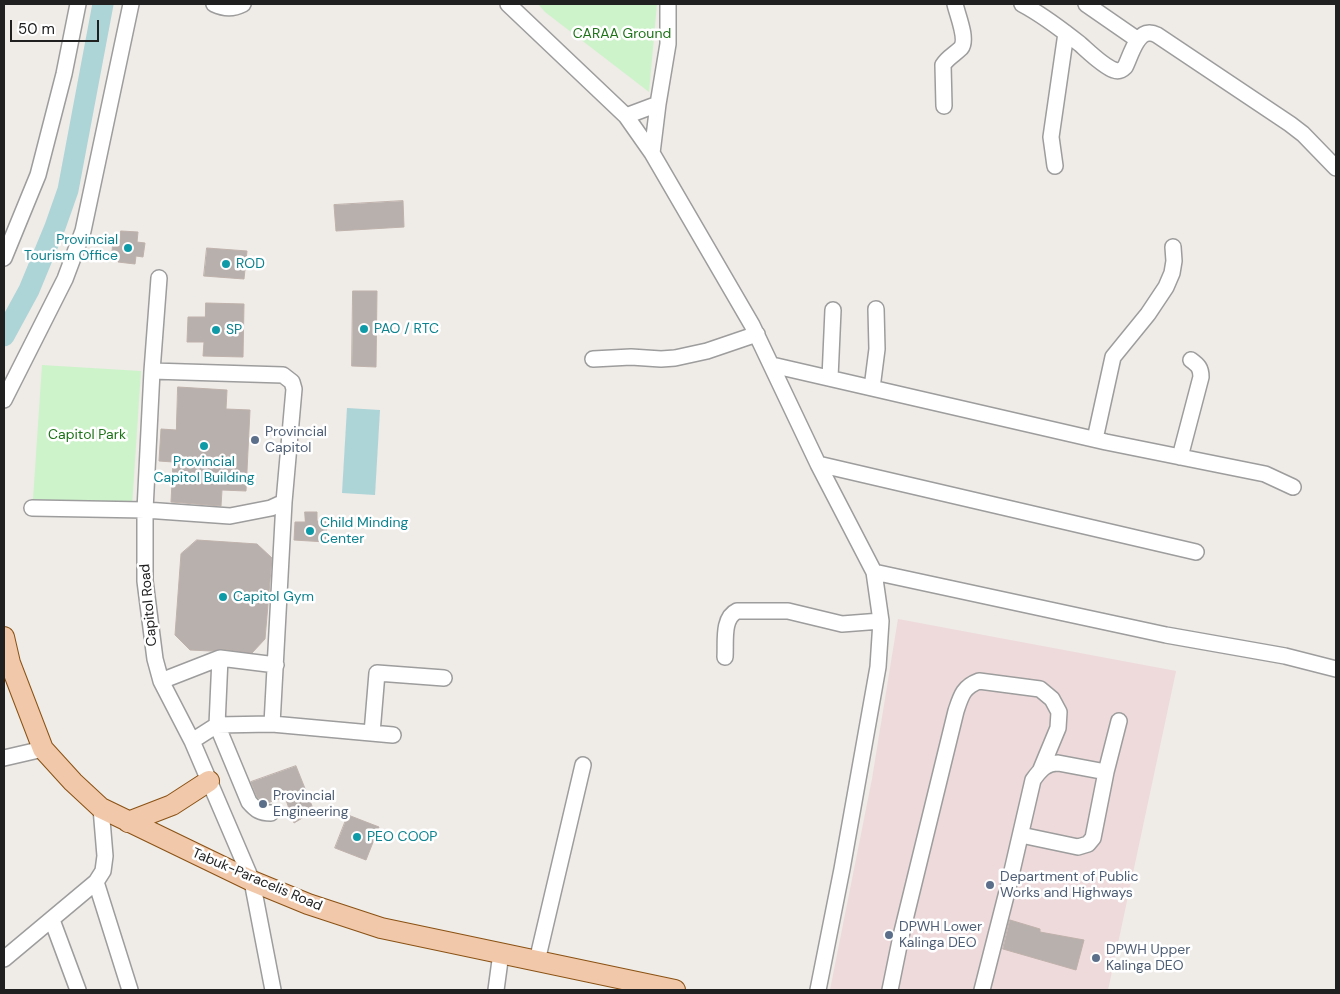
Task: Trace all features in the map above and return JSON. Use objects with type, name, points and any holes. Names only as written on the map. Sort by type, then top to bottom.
[{"type":"main road","name":"Tabuk-Paracelis Road","points":[[4,637],[10,663],[43,749],[73,782],[101,808],[252,881],[308,904],[381,928],[675,990]]},
{"type":"main road","points":[[128,822],[172,805],[209,781]]},
{"type":"street","points":[[4,258],[38,175],[64,74],[78,4]]},
{"type":"street","points":[[4,400],[65,279],[84,230],[131,4]]},
{"type":"street","points":[[214,4],[232,9],[243,4]]},
{"type":"street","points":[[508,4],[626,116],[652,152],[757,334],[818,464],[874,572],[881,621],[878,667],[818,990]]},
{"type":"street","points":[[652,152],[668,44],[668,4]]},
{"type":"street","points":[[944,106],[943,65],[964,42],[955,4]]},
{"type":"street","points":[[1022,4],[1038,12],[1097,59],[1114,70],[1122,70],[1125,67],[1142,34],[1150,33],[1157,35],[1290,124],[1303,134],[1336,168]]},
{"type":"street","points":[[1086,4],[1138,40]]},
{"type":"street","points":[[1056,166],[1051,137],[1066,33]]},
{"type":"street","points":[[626,116],[658,104]]},
{"type":"street","points":[[1095,439],[1113,357],[1148,314],[1166,287],[1174,261],[1173,247]]},
{"type":"street","name":"Capitol Road","points":[[160,278],[152,371],[145,510],[145,581],[155,659],[161,681],[192,741],[252,881],[273,990]]},
{"type":"street","points":[[872,388],[876,349],[876,309]]},
{"type":"street","points":[[830,378],[833,310]]},
{"type":"street","points":[[594,359],[631,357],[675,358],[707,351],[757,334]]},
{"type":"street","points":[[1180,457],[1201,377],[1201,369],[1191,360]]},
{"type":"street","points":[[772,365],[1095,439],[1265,474],[1293,487]]},
{"type":"street","points":[[152,371],[283,375],[292,382],[294,389],[284,502],[272,724]]},
{"type":"street","points":[[818,464],[1196,552]]},
{"type":"street","points":[[32,508],[145,510],[230,516],[271,508],[284,502]]},
{"type":"street","points":[[874,572],[1166,635],[1285,656],[1336,669]]},
{"type":"street","points":[[725,657],[727,623],[732,614],[737,611],[788,611],[842,624],[881,621]]},
{"type":"street","points":[[161,681],[220,658],[276,665]]},
{"type":"street","points":[[220,658],[217,725],[249,802],[256,810],[271,814]]},
{"type":"street","points":[[372,733],[377,673],[444,678]]},
{"type":"street","points":[[890,990],[901,936],[956,711],[962,694],[970,684],[979,681],[1040,689],[1052,699],[1059,712],[1058,728],[1041,769],[1033,780],[982,990]]},
{"type":"street","points":[[1021,835],[1078,847],[1088,844],[1093,838],[1106,772],[1119,721]]},
{"type":"street","points":[[192,741],[217,725],[272,724],[393,735]]},
{"type":"street","points":[[4,758],[43,749]]},
{"type":"street","points":[[1041,769],[1051,763],[1058,763],[1106,772]]},
{"type":"street","points":[[537,961],[583,765]]},
{"type":"street","points":[[4,959],[96,882],[103,871],[105,856],[101,808]]},
{"type":"street","points":[[96,882],[130,990]]},
{"type":"street","points":[[52,920],[78,990]]},
{"type":"street","points":[[496,990],[501,953]]},
{"type":"shaded area","name":"Department of Public Works and Highways","points":[[898,619],[1176,671],[1108,990],[830,990],[872,779]]},
{"type":"green space","name":"CARAA Ground","points":[[538,4],[657,4],[649,92],[545,12]]},
{"type":"green space","name":"Capitol Park","points":[[42,365],[141,371],[132,506],[33,499]]},
{"type":"water","points":[[347,408],[380,410],[375,495],[342,493]]},
{"type":"building","points":[[403,201],[404,227],[336,231],[334,205]]},
{"type":"building","name":"Provincial Tourism Office","points":[[121,231],[138,232],[137,242],[145,243],[143,257],[136,256],[135,264],[118,262],[119,253],[112,252],[113,239],[120,240]]},
{"type":"building","name":"ROD","points":[[207,248],[247,251],[244,279],[204,276]]},
{"type":"building","name":"PAO / RTC","points":[[353,291],[377,291],[376,367],[352,366]]},
{"type":"building","name":"SP","points":[[206,303],[244,304],[243,357],[203,356],[204,342],[187,342],[188,317],[205,317]]},
{"type":"building","name":"Provincial Capitol Building","points":[[178,387],[227,390],[226,409],[250,410],[246,491],[222,490],[221,506],[171,502],[173,462],[159,461],[161,429],[176,430]]},
{"type":"building","name":"Child Minding Center","points":[[305,512],[317,512],[317,521],[327,522],[326,542],[294,540],[295,522],[305,522]]},
{"type":"building","name":"Capitol Gym","points":[[197,540],[257,544],[272,558],[265,639],[252,653],[221,649],[211,651],[190,650],[175,635],[181,554]]},
{"type":"building","points":[[296,766],[314,811],[294,823],[285,797],[267,803],[263,802],[257,797],[251,782]]},
{"type":"building","name":"PEO COOP","points":[[348,815],[379,827],[366,860],[335,848]]},
{"type":"building","points":[[1010,920],[1040,929],[1040,932],[1084,940],[1076,970],[1003,949]]},
{"type":"waterway","points":[[4,336],[29,290],[68,190],[103,4]]},
{"type":"place","name":"Provincial Tourism Office","points":[[128,248]]},
{"type":"place","name":"ROD","points":[[226,264]]},
{"type":"place","name":"PAO / RTC","points":[[364,329]]},
{"type":"place","name":"SP","points":[[216,330]]},
{"type":"place","name":"Provincial Capitol","points":[[255,440]]},
{"type":"place","name":"Provincial Capitol Building","points":[[204,446]]},
{"type":"place","name":"Child Minding Center","points":[[310,531]]},
{"type":"place","name":"Capitol Gym","points":[[223,597]]},
{"type":"place","name":"Provincial Engineering","points":[[263,804]]},
{"type":"place","name":"PEO COOP","points":[[357,837]]},
{"type":"place","name":"Department of Public Works and Highways","points":[[990,885]]},
{"type":"place","name":"DPWH Lower Kalinga DEO","points":[[889,935]]},
{"type":"place","name":"DPWH Upper Kalinga DEO","points":[[1096,958]]}]
